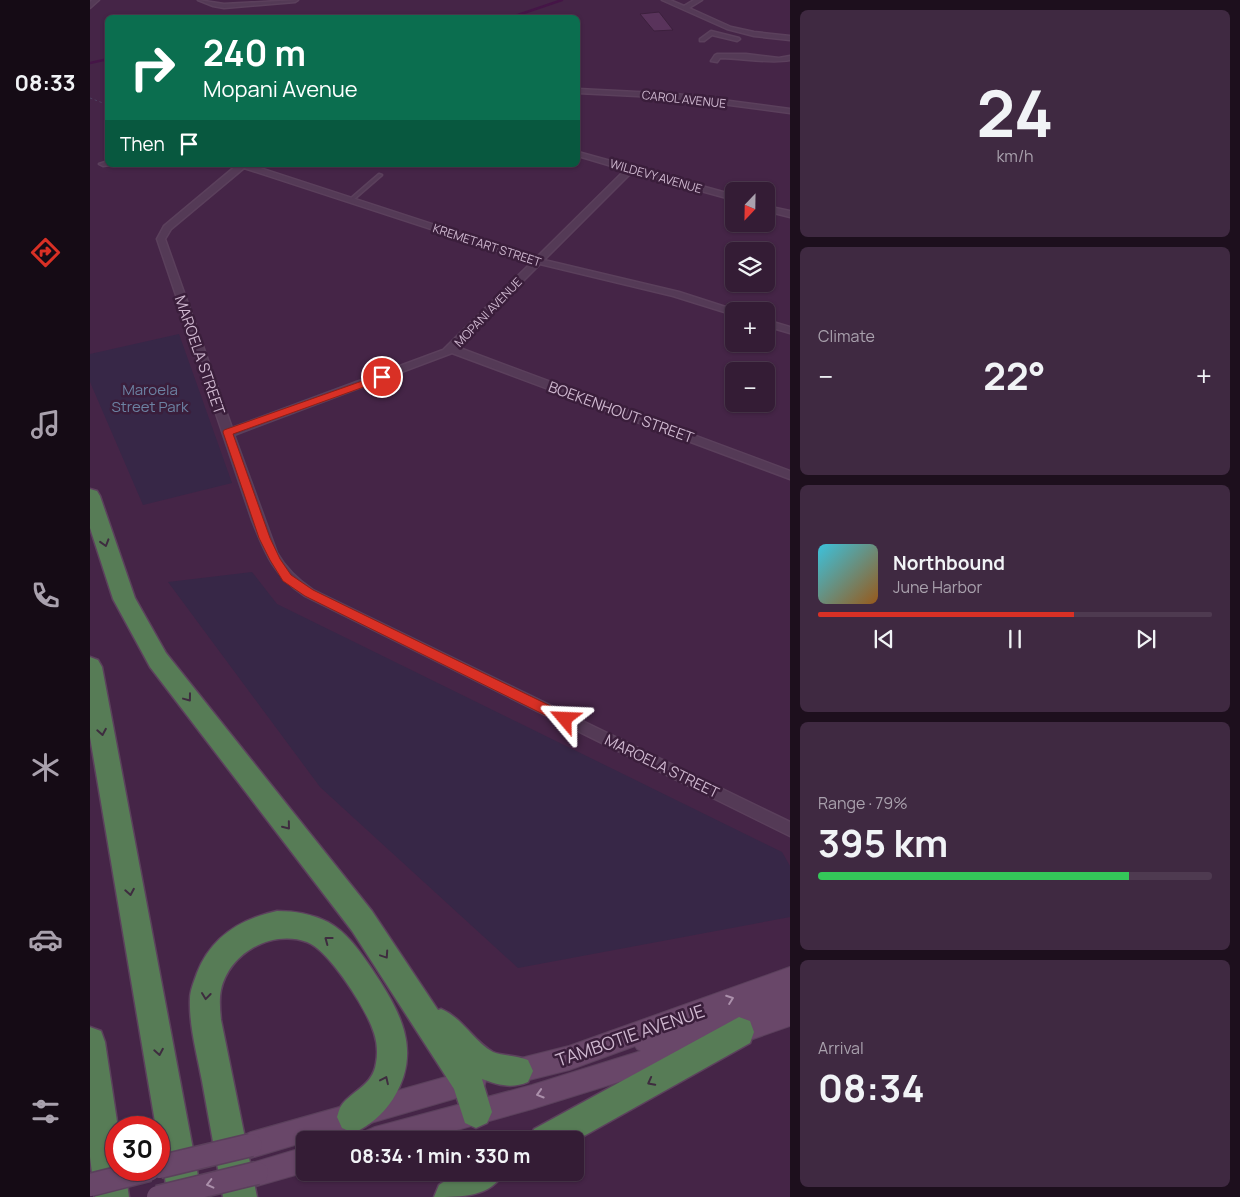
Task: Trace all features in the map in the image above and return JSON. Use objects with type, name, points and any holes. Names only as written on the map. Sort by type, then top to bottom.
[{"type":"highway","points":[[90,496],[124,599],[158,660],[362,921],[468,1082],[476,1112]]},
{"type":"highway","points":[[90,667],[185,1197]]},
{"type":"highway","points":[[240,1197],[207,1029],[204,1003],[209,980],[217,963],[228,949],[242,937],[265,927],[285,924],[312,930],[330,941],[341,952],[367,988],[388,1022],[392,1056],[388,1072],[380,1090],[353,1117]]},
{"type":"highway","points":[[406,987],[479,1060],[495,1068],[517,1071]]},
{"type":"highway","points":[[561,1131],[739,1032]]},
{"type":"highway","points":[[90,1042],[112,1197]]},
{"type":"highway","points":[[451,1197],[475,1181]]},
{"type":"main road","name":"TAMBOTIE AVENUE","points":[[170,1165],[353,1117],[468,1082],[569,1058],[790,978]]},
{"type":"main road","points":[[569,1058],[683,1032],[790,998]]},
{"type":"main road","name":"TAMBOTIE AVENUE","points":[[407,1131],[541,1094],[739,1032],[790,1014]]},
{"type":"main road","points":[[158,1197],[296,1162]]},
{"type":"main road","points":[[90,1184],[105,1180]]},
{"type":"street","points":[[90,6],[96,0]]},
{"type":"street","points":[[201,0],[224,6],[295,0]]},
{"type":"street","points":[[665,0],[715,23],[739,31],[790,37]]},
{"type":"street","points":[[685,8],[699,0]]},
{"type":"street","points":[[730,37],[739,31]]},
{"type":"street","points":[[702,40],[710,33],[775,44],[790,43]]},
{"type":"street","points":[[715,60],[717,56],[746,56],[779,60],[790,58]]},
{"type":"street","name":"CAROL AVENUE","points":[[580,91],[676,96],[790,111]]},
{"type":"street","name":"WILDEVY AVENUE","points":[[580,155],[725,195]]},
{"type":"street","name":"MAROELA STREET","points":[[240,167],[167,228],[160,239],[270,549],[283,574],[293,583],[790,829]]},
{"type":"street","name":"KREMETART STREET","points":[[248,167],[538,261],[676,294],[725,309]]},
{"type":"street","name":"MOPANI AVENUE","points":[[228,432],[432,360],[452,349],[630,168]]},
{"type":"street","points":[[775,210],[790,214]]},
{"type":"street","points":[[775,326],[790,330]]},
{"type":"street","name":"BOEKENHOUT STREET","points":[[452,349],[790,475]]},
{"type":"lane","points":[[351,200],[380,175]]},
{"type":"path","points":[[90,98],[105,104]]},
{"type":"green space","name":"Maroela Street Park","points":[[179,334],[232,483],[143,505],[90,382],[90,354]]},
{"type":"green space","points":[[252,572],[277,604],[782,852],[790,866],[790,917],[518,968],[320,787],[168,582]]},
{"type":"building","points":[[659,12],[673,30],[654,31],[640,14]]},
{"type":"waterway","points":[[518,15],[562,0]]},
{"type":"waterway","points":[[90,63],[105,60]]},
{"type":"route","points":[[382,377],[228,432],[265,538],[275,560],[287,578],[309,593],[565,719]]}]
